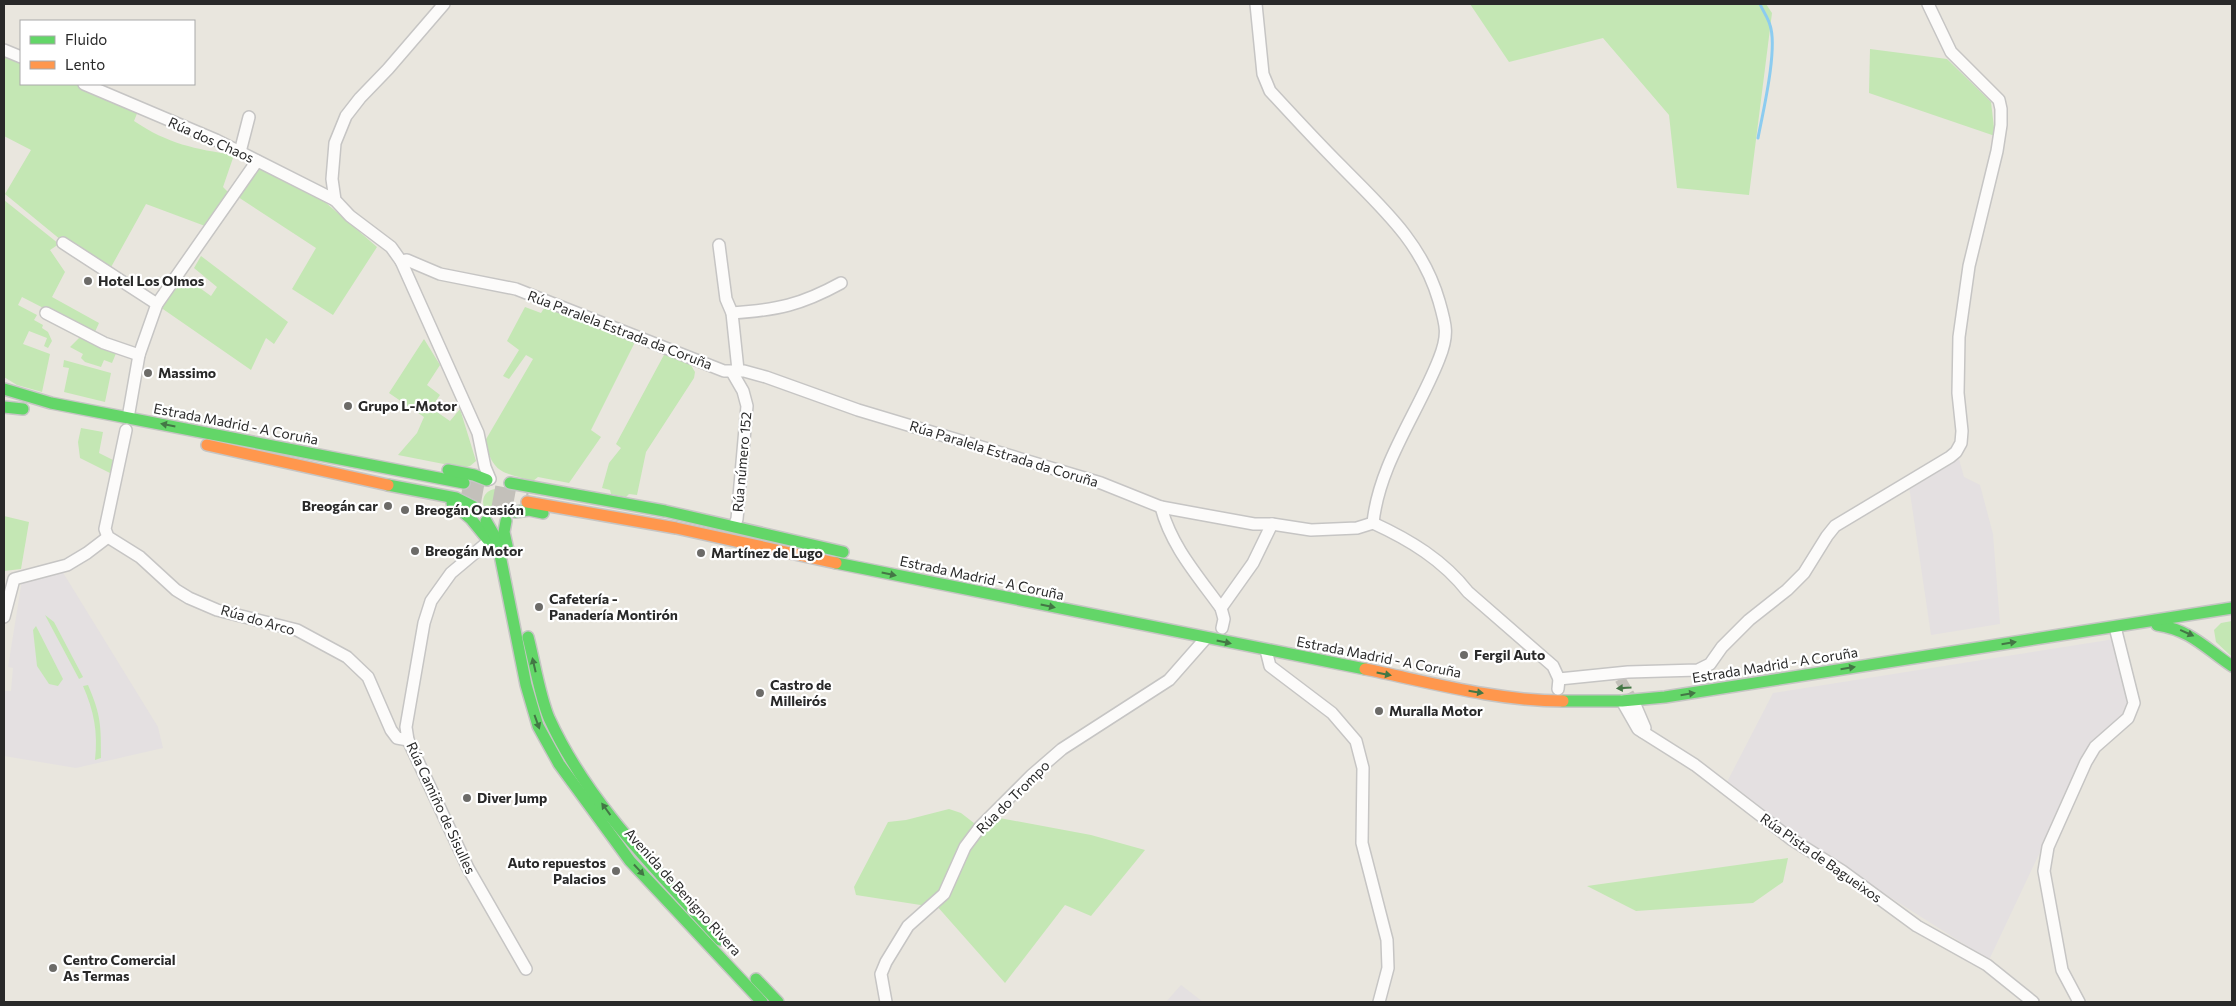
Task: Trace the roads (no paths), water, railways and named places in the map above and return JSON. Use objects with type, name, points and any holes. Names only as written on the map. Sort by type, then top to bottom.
[{"type":"main road","name":"Estrada Madrid - A Coruña","points":[[4,389],[36,400],[216,434],[463,487],[153,435]]},
{"type":"main road","points":[[4,402],[37,413]]},
{"type":"main road","points":[[4,407],[23,409]]},
{"type":"main road","points":[[216,434],[325,449],[474,475],[488,480],[504,480],[510,483],[664,511],[734,526],[845,557]]},
{"type":"main road","points":[[207,445],[336,475],[456,498],[474,507],[481,518],[492,523],[506,521],[515,512],[518,500],[510,483]]},
{"type":"main road","points":[[474,507],[475,491],[488,480]]},
{"type":"main road","points":[[440,495],[466,515],[489,541],[505,572]]},
{"type":"main road","name":"Estrada Madrid - A Coruña","points":[[528,498],[676,528],[845,557],[1266,650],[1478,692],[1547,701],[1622,701],[1665,697],[2232,608]]},
{"type":"main road","points":[[515,512],[532,510],[652,534],[845,557]]},
{"type":"main road","name":"Avenida de Benigno Rivera","points":[[486,521],[497,540],[505,572],[526,685],[538,726],[559,764],[630,861],[762,1002]]},
{"type":"main road","name":"Avenida de Benigno Rivera","points":[[506,521],[505,540],[541,696],[548,716],[567,753],[606,810],[640,852],[778,1002]]},
{"type":"main road","name":"Estrada Madrid - A Coruña","points":[[913,566],[1249,634]]},
{"type":"main road","points":[[2214,600],[2220,603],[2232,601]]},
{"type":"main road","name":"Estrada Madrid - A Coruña","points":[[1677,683],[1703,674],[2156,608]]},
{"type":"main road","points":[[2140,623],[2162,625],[2185,631],[2203,642],[2232,666]]},
{"type":"main road","name":"Estrada Madrid - A Coruña","points":[[1339,652],[1417,668]]},
{"type":"main road","points":[[1556,686],[1606,689]]},
{"type":"street","points":[[335,200],[332,179],[335,143],[346,116],[444,4]]},
{"type":"street","points":[[1256,4],[1263,74],[1270,91],[1392,218],[1414,245],[1427,266],[1444,321],[1446,337],[1439,360],[1375,501],[1373,523],[1395,533],[1432,556],[1457,578],[1468,592],[1553,666],[1556,686],[1619,676],[1698,670],[1703,674],[1722,647],[1749,620],[1787,590],[1804,573],[1835,526],[1950,456],[1956,452],[1961,443],[1962,430],[1958,393],[1959,337],[1969,266],[1997,151],[2001,110],[1998,100],[1951,52],[1928,4]]},
{"type":"street","points":[[4,50],[20,57]]},
{"type":"street","name":"Rúa dos Chaos","points":[[86,85],[240,152],[335,200],[350,216],[391,248],[401,261]]},
{"type":"street","points":[[240,152],[249,116]]},
{"type":"street","points":[[128,418],[139,355],[157,304],[257,161]]},
{"type":"street","points":[[63,243],[157,304]]},
{"type":"street","points":[[719,245],[726,299],[732,313],[735,371]]},
{"type":"street","name":"Rúa Paralela Estrada da Coruña","points":[[401,261],[407,260],[440,274],[516,289],[724,371],[735,371],[766,377],[858,410],[1101,483],[1161,507],[1254,524],[1272,524],[1312,530],[1357,528],[1373,523]]},
{"type":"street","points":[[401,261],[478,433],[488,480]]},
{"type":"street","points":[[732,313],[762,311],[800,303],[841,283]]},
{"type":"street","points":[[46,313],[104,343],[139,355]]},
{"type":"street","name":"Rúa número 152","points":[[734,526],[737,518],[747,406],[735,371]]},
{"type":"street","points":[[4,617],[14,579],[67,565],[108,537],[106,524],[126,430]]},
{"type":"street","points":[[1161,507],[1164,519],[1177,547],[1221,608],[1224,619],[1222,628]]},
{"type":"street","points":[[1221,608],[1253,562],[1272,524]]},
{"type":"street","name":"Rúa do Arco","points":[[108,537],[140,557],[176,590],[189,598],[217,610],[297,630],[347,658],[368,677],[390,730],[397,738],[408,740]]},
{"type":"street","name":"Rúa Camiño de Sisulles","points":[[489,541],[451,573],[431,601],[424,623],[406,727],[408,740],[468,868],[526,969]]},
{"type":"street","points":[[2078,1002],[2062,970],[2044,871],[2048,847],[2086,762],[2095,747],[2128,718],[2134,703],[2115,627]]},
{"type":"street","name":"Rúa do Trompo","points":[[886,1002],[881,974],[886,962],[908,926],[944,894],[966,847],[980,827],[1032,775],[1062,749],[1169,680],[1206,638]]},
{"type":"street","points":[[1266,650],[1270,666],[1332,713],[1356,740],[1363,768],[1362,843],[1388,940],[1388,968],[1379,1002]]},
{"type":"street","name":"Rúa Pista de Bagueixos","points":[[1622,701],[1634,726],[1696,764],[1791,839],[1842,871],[1917,926],[1987,965],[2033,1002]]},
{"type":"street","points":[[1636,707],[1645,728],[1643,732]]},
{"type":"waterway","points":[[1758,138],[1769,81],[1772,49],[1770,25],[1760,4]]},
{"type":"tunnel","points":[[462,490],[527,502]]},
{"type":"tunnel","points":[[1620,679],[1633,701]]},
{"type":"place","name":"Hotel Los Olmos","points":[[88,281]]},
{"type":"place","name":"Massimo","points":[[148,373]]},
{"type":"place","name":"Grupo L-Motor","points":[[348,406]]},
{"type":"place","name":"Breogán car","points":[[388,506]]},
{"type":"place","name":"Breogán Ocasión","points":[[405,510]]},
{"type":"place","name":"Breogán Motor","points":[[415,551]]},
{"type":"place","name":"Martínez de Lugo","points":[[701,553]]},
{"type":"place","name":"Cafetería - Panadería Montirón","points":[[539,607]]},
{"type":"place","name":"Fergil Auto","points":[[1464,655]]},
{"type":"place","name":"Castro de Milleirós","points":[[760,693]]},
{"type":"place","name":"Muralla Motor","points":[[1379,711]]},
{"type":"place","name":"Diver Jump","points":[[467,798]]},
{"type":"place","name":"Auto repuestos Palacios","points":[[616,871]]},
{"type":"place","name":"Centro Comercial As Termas","points":[[53,968]]}]
